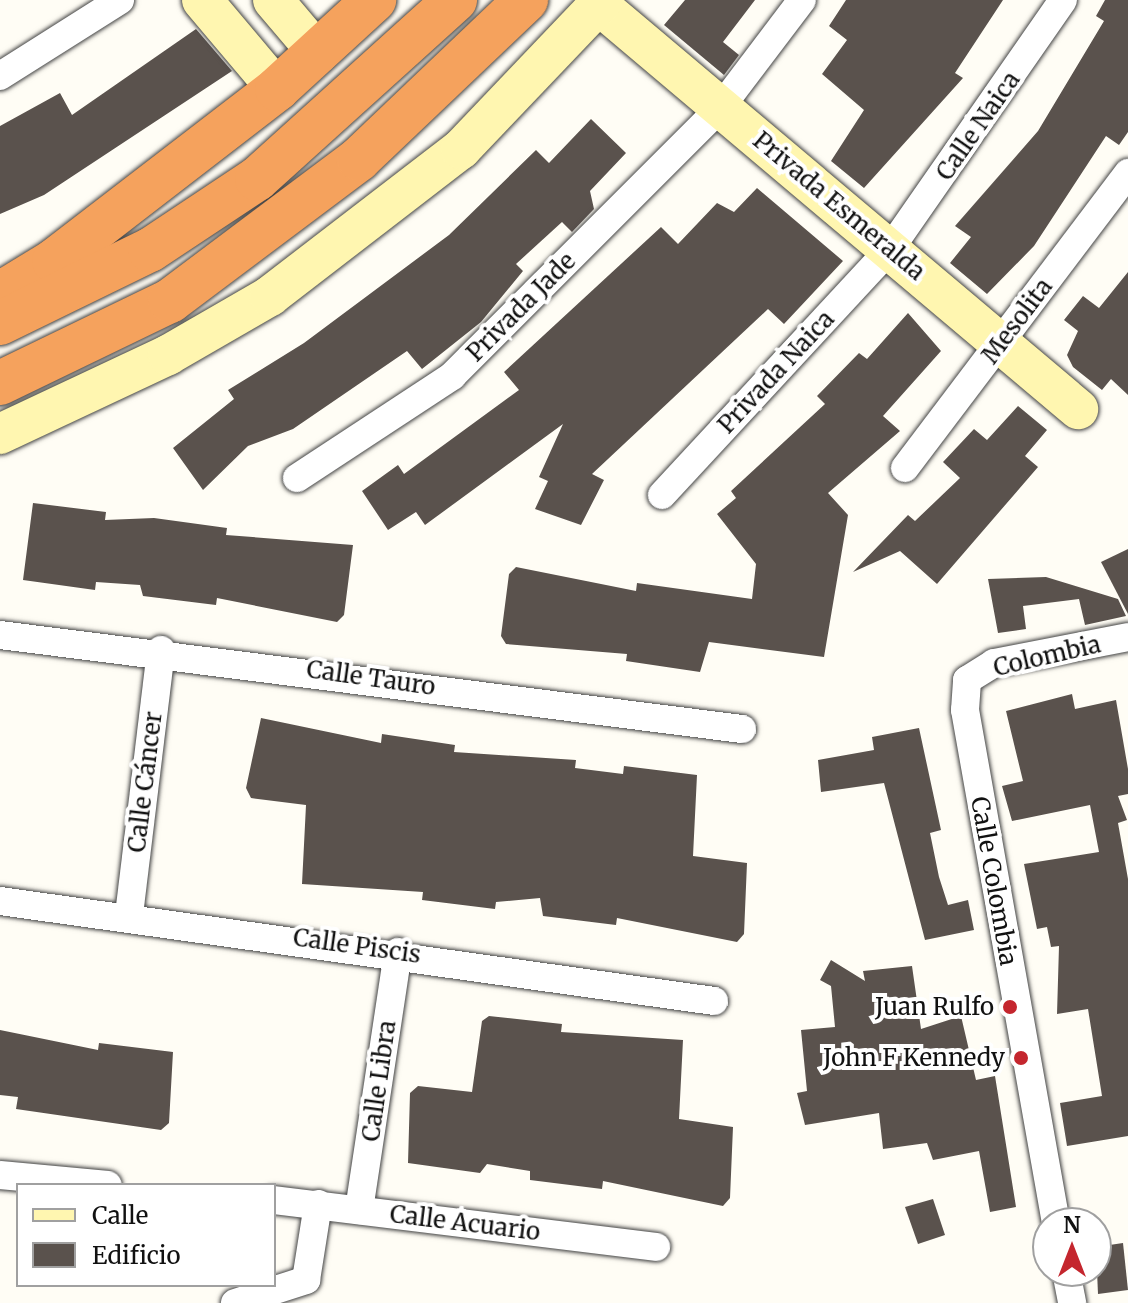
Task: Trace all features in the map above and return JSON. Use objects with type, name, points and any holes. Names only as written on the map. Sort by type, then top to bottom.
[{"type":"highway","points":[[0,294],[54,261],[277,89],[374,0]]},
{"type":"highway","points":[[0,323],[150,250],[257,179],[455,0]]},
{"type":"highway","points":[[0,383],[170,301],[359,159],[526,0]]},
{"type":"street","points":[[0,76],[120,0]]},
{"type":"street","points":[[202,0],[277,89]]},
{"type":"street","points":[[273,0],[318,53]]},
{"type":"street","name":"Privada Jade","points":[[297,478],[452,376],[721,107],[802,0]]},
{"type":"street","name":"Calle Naica","points":[[890,249],[1063,0]]},
{"type":"street","points":[[0,434],[155,361],[270,296],[461,149],[601,3]]},
{"type":"street","name":"Privada Esmeralda","points":[[601,3],[1078,409]]},
{"type":"street","name":"Mesolita","points":[[905,468],[1128,173]]},
{"type":"street","name":"Privada Naica","points":[[662,495],[890,249]]},
{"type":"street","name":"Calle Tauro","points":[[0,635],[161,650],[742,729]]},
{"type":"street","name":"Colombia","points":[[967,680],[994,663],[1128,637]]},
{"type":"street","name":"Calle Cáncer","points":[[129,915],[161,650]]},
{"type":"street","name":"Calle Colombia","points":[[967,680],[965,710],[1053,1207]]},
{"type":"street","name":"Calle Piscis","points":[[0,901],[129,915],[398,952],[714,1001]]},
{"type":"street","name":"Calle Libra","points":[[359,1210],[398,952]]},
{"type":"street","points":[[0,1175],[86,1183]]},
{"type":"street","name":"Calle Acuario","points":[[276,1200],[656,1247]]},
{"type":"street","points":[[235,1303],[306,1280],[318,1204]]},
{"type":"building","points":[[685,0],[755,0],[723,42],[739,55],[724,75],[664,25]]},
{"type":"building","points":[[846,0],[1003,0],[955,73],[963,78],[864,188],[831,161],[864,110],[822,74],[847,40],[829,26]]},
{"type":"building","points":[[1105,0],[1128,0],[1128,132],[1119,145],[1106,136],[1034,246],[987,294],[950,263],[971,237],[955,226],[1038,131],[1104,21],[1096,16]]},
{"type":"building","points":[[196,29],[232,71],[44,195],[0,214],[0,126],[60,93],[72,115]]},
{"type":"building","points":[[591,119],[626,153],[590,191],[594,209],[572,232],[562,222],[516,264],[523,271],[481,322],[422,369],[407,351],[293,429],[248,446],[203,490],[173,448],[234,399],[228,390],[304,343],[449,235],[536,150],[549,163]]},
{"type":"building","points":[[757,188],[843,261],[784,324],[768,309],[592,474],[604,480],[581,525],[535,509],[548,481],[539,477],[563,424],[425,525],[416,512],[388,530],[362,491],[398,465],[404,474],[519,390],[504,372],[661,227],[678,244],[717,203],[734,212]]},
{"type":"building","points":[[1128,272],[1128,395],[1111,379],[1102,390],[1073,367],[1067,355],[1078,331],[1064,320],[1083,296],[1099,308]]},
{"type":"building","points":[[908,313],[941,351],[883,416],[900,431],[828,493],[848,515],[824,657],[709,642],[700,672],[626,661],[627,654],[506,644],[501,636],[509,574],[516,567],[636,591],[637,583],[752,599],[756,564],[717,514],[736,498],[731,491],[825,404],[817,396],[859,353],[867,359]]},
{"type":"building","points":[[1018,406],[1047,430],[1025,456],[1038,467],[937,584],[900,551],[853,572],[908,515],[915,521],[960,478],[943,462],[974,429],[987,440]]},
{"type":"building","points":[[33,503],[106,512],[105,520],[154,518],[227,528],[226,535],[353,545],[344,615],[337,622],[217,598],[216,605],[143,596],[140,585],[96,582],[95,590],[23,580]]},
{"type":"building","points":[[1128,549],[1128,614],[1101,562]]},
{"type":"building","points":[[1046,577],[1118,599],[1126,616],[1085,625],[1079,599],[1023,606],[1026,629],[998,633],[988,579]]},
{"type":"building","points":[[1072,694],[1075,709],[1116,700],[1128,769],[1128,794],[1118,796],[1127,820],[1118,823],[1128,879],[1128,1136],[1067,1146],[1060,1103],[1102,1096],[1088,1009],[1057,1014],[1059,946],[1051,947],[1047,927],[1037,929],[1024,864],[1099,852],[1090,805],[1012,821],[1002,786],[1023,781],[1006,711]]},
{"type":"building","points":[[261,718],[381,743],[382,734],[455,745],[454,752],[576,760],[575,768],[623,774],[624,766],[697,775],[693,856],[747,863],[744,934],[737,942],[617,918],[616,925],[543,916],[540,898],[496,902],[495,909],[422,900],[423,892],[302,884],[306,805],[251,798],[246,788]]},
{"type":"building","points":[[919,728],[941,830],[930,833],[939,877],[948,905],[968,900],[974,930],[925,940],[884,783],[821,792],[818,760],[874,750],[872,737]]},
{"type":"building","points":[[831,960],[865,981],[863,971],[912,966],[921,1029],[961,1016],[976,1080],[995,1076],[1016,1207],[990,1212],[979,1151],[933,1160],[927,1143],[883,1149],[879,1113],[805,1125],[797,1093],[807,1091],[801,1030],[835,1027],[831,986],[820,980]]},
{"type":"building","points":[[489,1016],[562,1024],[561,1032],[683,1040],[679,1119],[733,1127],[730,1198],[723,1206],[603,1181],[602,1189],[530,1180],[530,1171],[487,1164],[480,1173],[408,1163],[410,1093],[418,1086],[472,1092],[482,1021]]},
{"type":"building","points":[[0,1030],[98,1050],[99,1043],[173,1052],[169,1123],[161,1130],[16,1109],[18,1097],[0,1095]]},
{"type":"building","points":[[933,1199],[945,1235],[918,1244],[905,1207]]},
{"type":"building","points":[[1123,1243],[1128,1290],[1098,1294],[1098,1287],[1112,1287],[1112,1245]]},
{"type":"place","name":"Juan Rulfo","points":[[1010,1007]]},
{"type":"place","name":"John F Kennedy","points":[[1021,1058]]}]
